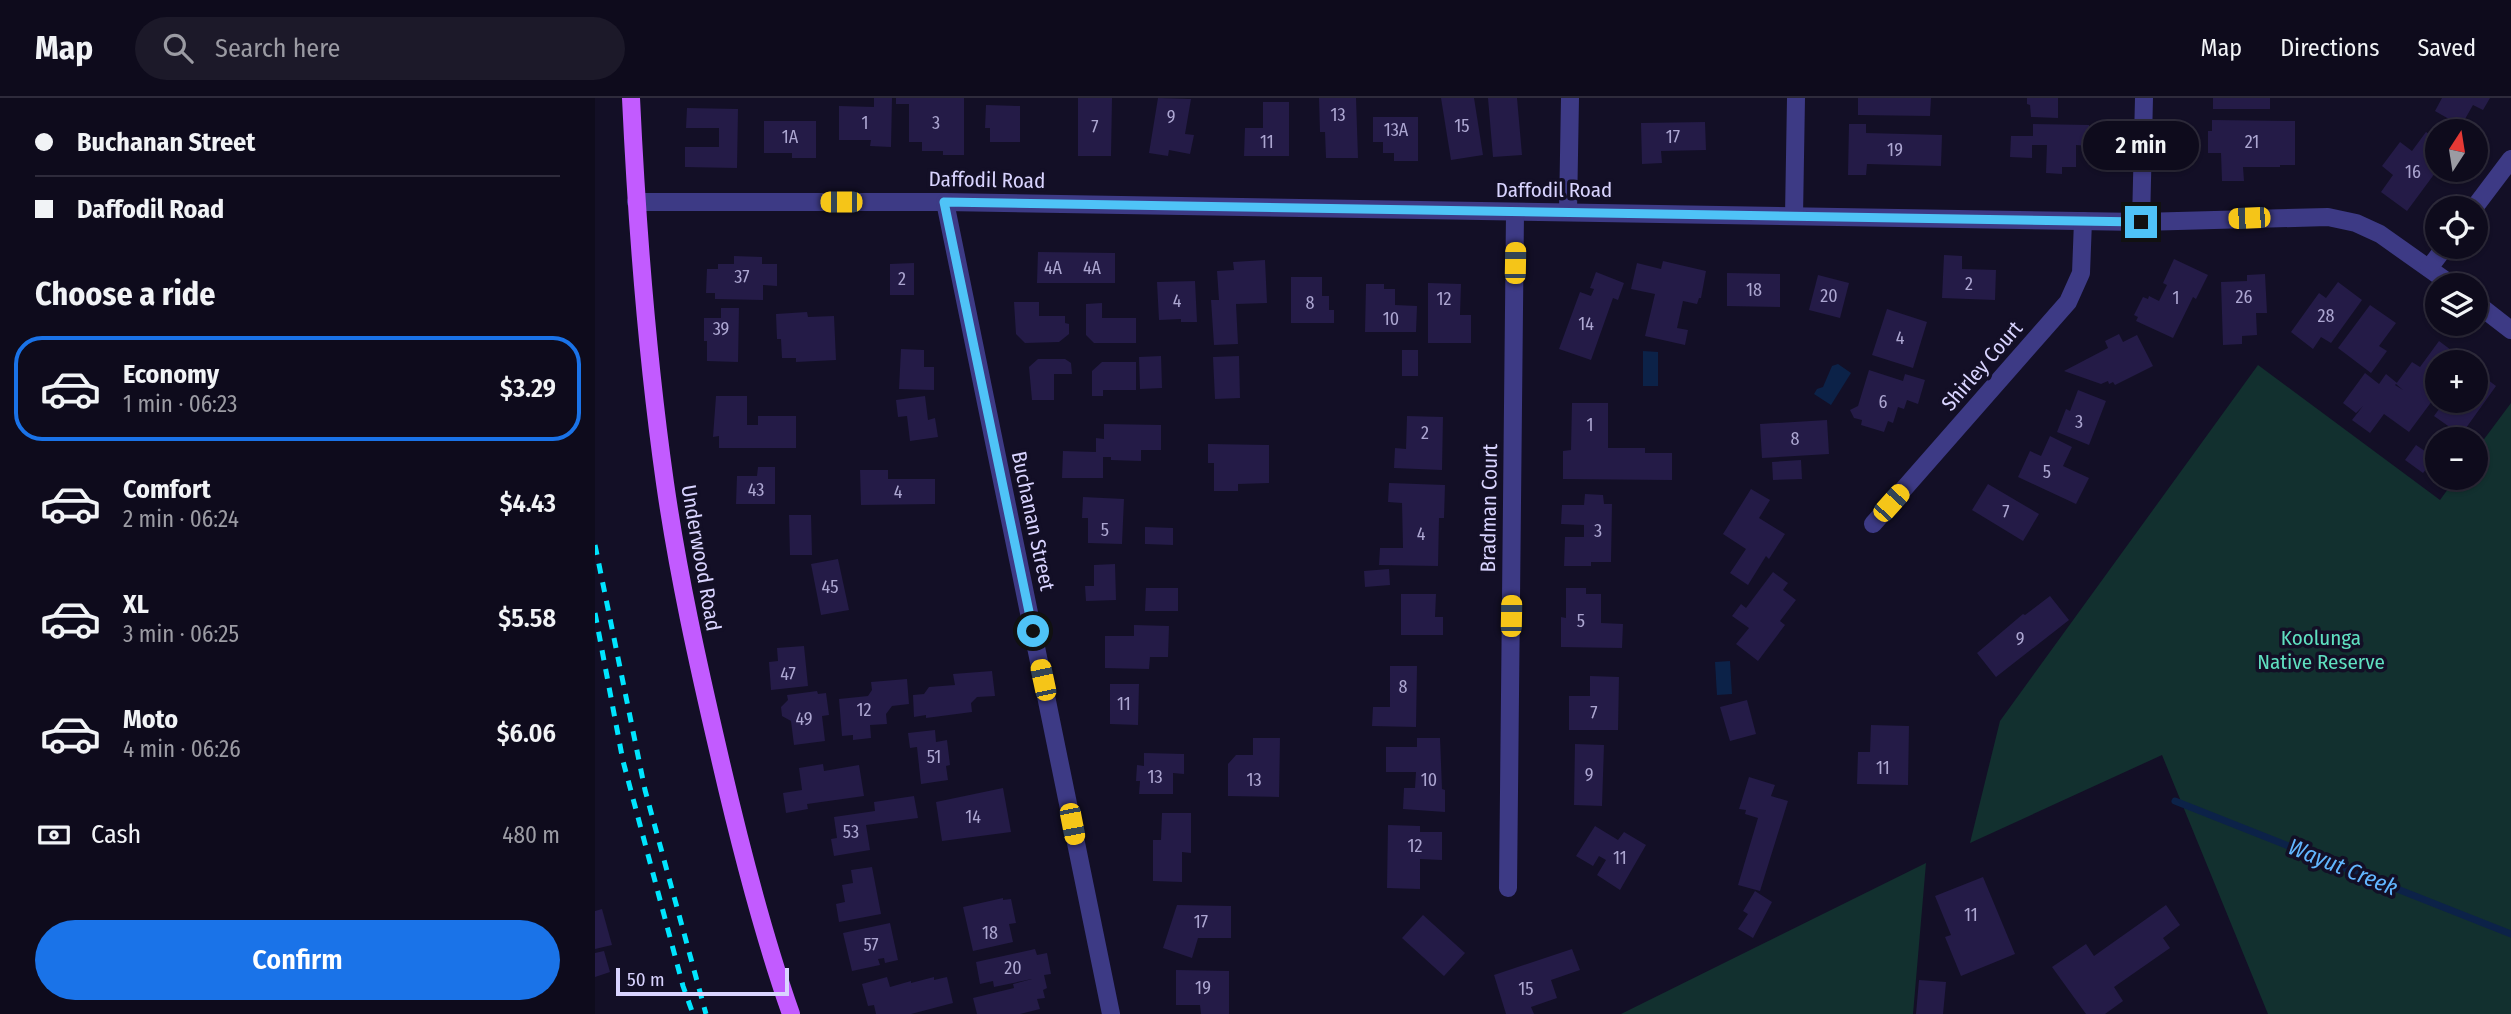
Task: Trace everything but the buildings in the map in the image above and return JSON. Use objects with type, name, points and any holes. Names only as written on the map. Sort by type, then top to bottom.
[{"type":"main road","name":"Underwood Road","points":[[631,98],[636,202],[665,484],[690,624],[740,842],[791,1014]]},
{"type":"street","points":[[1568,212],[1570,98]]},
{"type":"street","points":[[1794,216],[1796,98]]},
{"type":"street","points":[[2141,222],[2144,98]]},
{"type":"street","points":[[2483,196],[2511,159]]},
{"type":"street","name":"Daffodil Road","points":[[636,202],[944,202],[2141,222],[2328,217],[2356,223],[2380,234],[2436,273]]},
{"type":"street","name":"Buchanan Street","points":[[944,202],[1111,1014]]},
{"type":"street","name":"Bradman Court","points":[[1508,888],[1515,213]]},
{"type":"street","name":"Shirley Court","points":[[1873,524],[2068,302],[2081,273],[2083,220]]},
{"type":"street","points":[[2429,268],[2436,259]]},
{"type":"street","points":[[2488,312],[2511,330]]},
{"type":"green space","name":"Koolunga Native Reserve","points":[[2258,365],[2440,500],[2447,490],[2488,490],[2488,434],[2511,403],[2511,1014],[2268,1014],[2162,755],[1970,843],[2000,721]]},
{"type":"green space","points":[[1926,863],[1913,1014],[1621,1014]]},
{"type":"water","points":[[1643,351],[1658,352],[1658,386],[1643,386]]},
{"type":"water","points":[[1838,364],[1851,373],[1831,405],[1814,394],[1817,389],[1823,387],[1832,366]]},
{"type":"water","points":[[1730,661],[1732,694],[1717,695],[1715,662]]},
{"type":"waterway","name":"Wayut Creek","points":[[2175,801],[2511,934]]},
{"type":"railway","points":[[595,545],[645,790],[706,1014]]},
{"type":"railway","points":[[595,613],[623,761],[683,986],[693,1014]]},
{"type":"route","points":[[1033,631],[944,202],[2141,222]]}]
